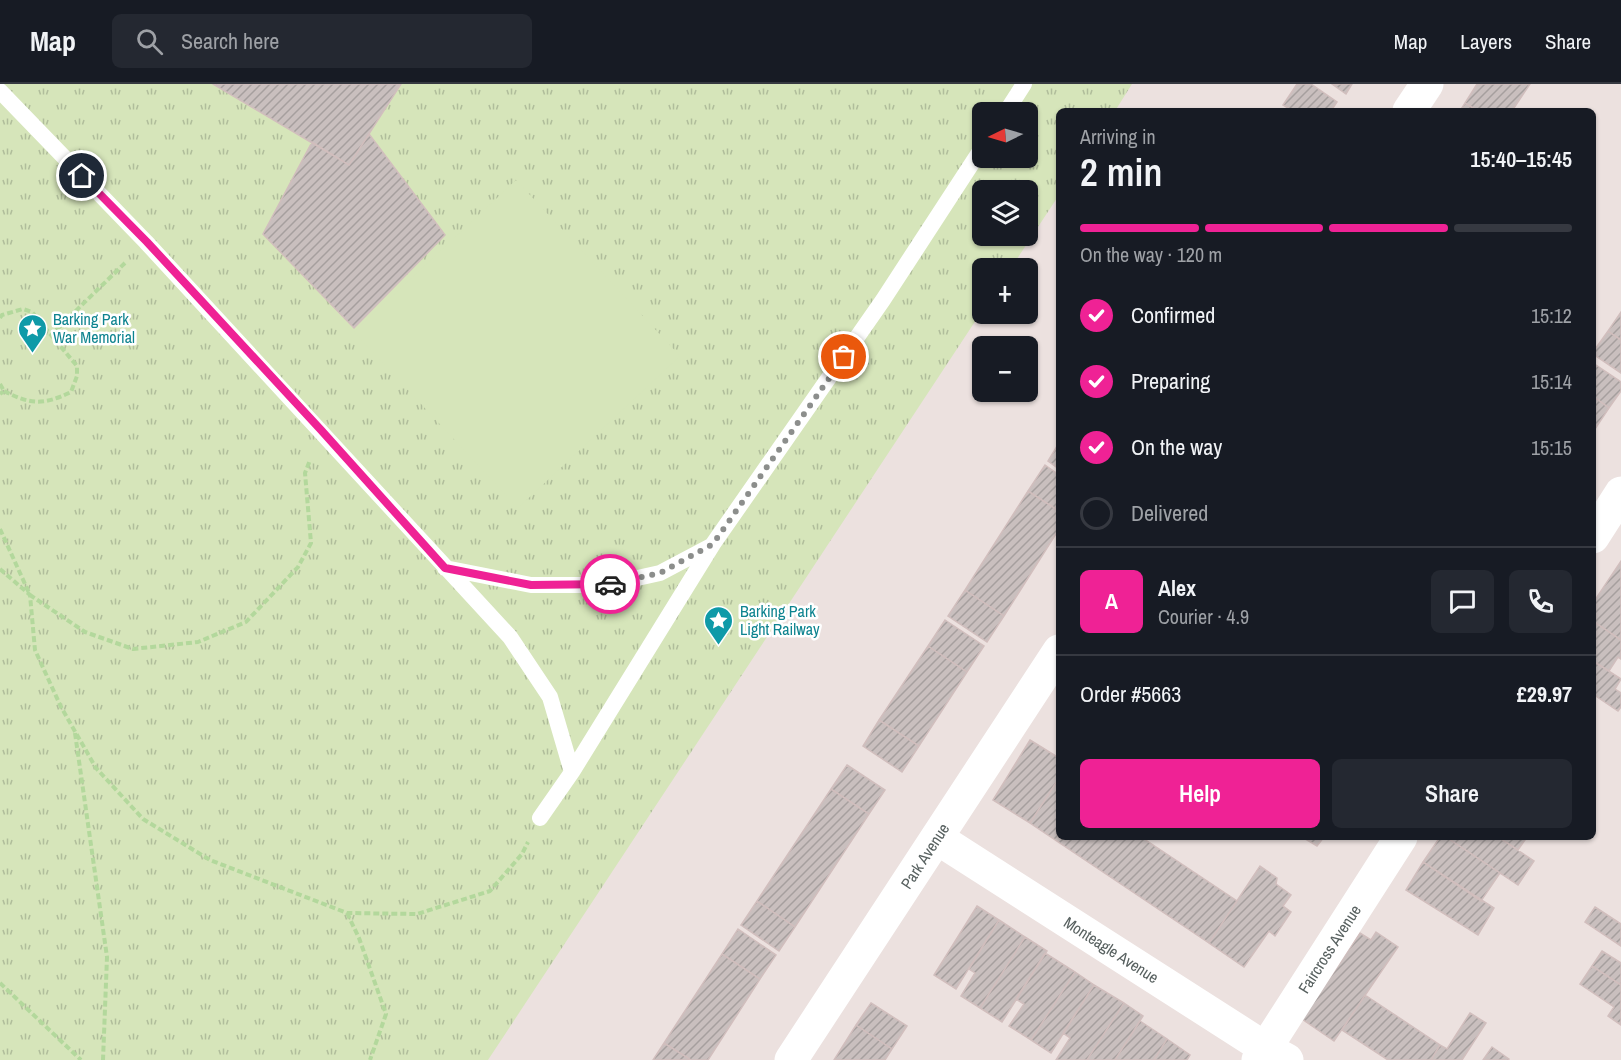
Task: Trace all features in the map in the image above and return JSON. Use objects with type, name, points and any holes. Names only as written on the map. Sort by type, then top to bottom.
[{"type":"street","points":[[1411,108],[1426,84]]},
{"type":"street","points":[[1596,532],[1621,493]]},
{"type":"street","name":"Park Avenue","points":[[791,1060],[1056,656]]},
{"type":"street","name":"Monteagle Avenue","points":[[938,838],[1270,1056]]},
{"type":"street","name":"Faircross Avenue","points":[[1270,1056],[1399,840]]},
{"type":"lane","points":[[1012,102],[1024,84]]},
{"type":"lane","points":[[0,91],[147,242],[510,637],[550,697],[572,772]]},
{"type":"lane","points":[[540,818],[572,772],[713,544],[883,300],[972,163]]},
{"type":"lane","points":[[445,568],[531,585],[606,585],[660,573],[713,544]]},
{"type":"path","points":[[51,335],[147,242]]},
{"type":"path","points":[[0,318],[2,315],[23,309],[32,312],[77,366],[77,375],[71,392],[54,400],[35,402],[20,400],[2,392],[0,384]]},
{"type":"path","points":[[0,569],[30,595],[85,632],[133,649],[198,642],[246,622],[298,567],[311,543],[305,473],[321,430]]},
{"type":"path","points":[[0,529],[30,595],[35,650],[61,707],[96,768],[143,819],[210,860],[347,913],[417,914],[490,891],[522,854],[540,818]]},
{"type":"path","points":[[75,730],[107,957],[104,1060]]},
{"type":"path","points":[[347,913],[359,939],[386,1014],[370,1060]]},
{"type":"path","points":[[0,983],[81,1060]]},
{"type":"green space","points":[[0,84],[1132,84],[1117,108],[1056,108],[1056,200],[1038,227],[1038,180],[972,180],[972,246],[1025,246],[1018,258],[972,258],[973,324],[488,1060],[0,1060]]},
{"type":"green space","points":[[516,180],[680,356],[518,508],[354,332]]},
{"type":"building","points":[[213,84],[401,84],[349,165]]},
{"type":"building","points":[[1297,84],[1311,84],[1337,102],[1333,108],[1288,108],[1283,105]]},
{"type":"building","points":[[1332,84],[1352,84],[1346,94]]},
{"type":"building","points":[[1477,84],[1530,84],[1514,108],[1473,108],[1465,103]]},
{"type":"building","points":[[1465,103],[1473,108],[1462,108]]},
{"type":"building","points":[[369,134],[445,235],[354,328],[263,234],[312,142],[349,165]]},
{"type":"building","points":[[1621,312],[1621,340],[1608,331]]},
{"type":"building","points":[[1608,331],[1621,340],[1621,373],[1596,356],[1596,348]]},
{"type":"building","points":[[1596,365],[1621,382],[1621,391],[1609,408],[1596,398]]},
{"type":"building","points":[[1596,398],[1609,408],[1596,428]]},
{"type":"building","points":[[1056,448],[1056,467],[1048,461]]},
{"type":"building","points":[[1045,465],[1056,473],[1056,509],[1028,491]]},
{"type":"building","points":[[1028,491],[1056,509],[1056,534],[1004,616],[965,590]]},
{"type":"building","points":[[1621,561],[1621,640],[1596,623],[1596,598]]},
{"type":"building","points":[[965,590],[1004,616],[987,642],[948,616]]},
{"type":"building","points":[[945,620],[984,646],[967,672],[928,646]]},
{"type":"building","points":[[1596,623],[1621,640],[1621,659],[1618,657],[1609,671],[1596,663]]},
{"type":"building","points":[[928,646],[967,672],[919,746],[879,720]]},
{"type":"building","points":[[1596,663],[1621,679],[1615,689],[1621,693],[1621,707],[1618,711],[1596,696]]},
{"type":"building","points":[[879,720],[919,746],[902,772],[863,746]]},
{"type":"building","points":[[1030,740],[1056,756],[1056,783],[1030,823],[993,800]]},
{"type":"building","points":[[847,765],[885,790],[869,814],[831,789]]},
{"type":"building","points":[[1056,783],[1056,840],[1146,840],[1237,901],[1209,943],[1030,823]]},
{"type":"building","points":[[831,789],[869,814],[795,927],[757,901]]},
{"type":"building","points":[[1307,840],[1322,840],[1317,846]]},
{"type":"building","points":[[1438,840],[1450,840],[1500,873],[1481,901],[1423,862]]},
{"type":"building","points":[[1450,840],[1502,840],[1534,861],[1518,885]]},
{"type":"building","points":[[1503,840],[1525,840],[1518,850]]},
{"type":"building","points":[[1423,862],[1494,908],[1478,935],[1406,890]]},
{"type":"building","points":[[1260,866],[1277,878],[1276,884],[1291,895],[1283,906],[1291,912],[1275,936],[1269,931],[1244,967],[1209,943]]},
{"type":"building","points":[[757,901],[795,927],[779,951],[741,925]]},
{"type":"building","points":[[977,906],[999,920],[956,989],[934,975]]},
{"type":"building","points":[[1595,907],[1621,924],[1621,946],[1585,922]]},
{"type":"building","points":[[999,920],[1025,937],[980,1008],[961,996],[975,973],[969,969]]},
{"type":"building","points":[[738,929],[776,955],[760,979],[722,954]]},
{"type":"building","points":[[1376,932],[1398,947],[1334,1041],[1302,1019],[1360,933],[1371,940]]},
{"type":"building","points":[[1025,937],[1047,951],[1002,1022],[980,1008]]},
{"type":"building","points":[[1602,951],[1621,963],[1621,985],[1592,966]]},
{"type":"building","points":[[1045,953],[1075,972],[1031,1040],[1009,1026],[1024,1004],[1016,999]]},
{"type":"building","points":[[722,954],[760,979],[708,1060],[691,1060],[664,1043]]},
{"type":"building","points":[[1592,966],[1621,985],[1621,1025],[1608,1016],[1614,1007],[1580,984]]},
{"type":"building","points":[[1075,972],[1094,985],[1051,1053],[1031,1040]]},
{"type":"building","points":[[1094,985],[1124,1003],[1087,1060],[1056,1060],[1070,1038],[1063,1033]]},
{"type":"building","points":[[1365,995],[1440,1045],[1431,1060],[1388,1060],[1342,1030]]},
{"type":"building","points":[[871,1003],[907,1026],[892,1049],[856,1025]]},
{"type":"building","points":[[1124,1003],[1143,1016],[1115,1060],[1087,1060]]},
{"type":"building","points":[[1470,1013],[1486,1023],[1462,1060],[1431,1060],[1440,1045],[1447,1049]]},
{"type":"building","points":[[1140,1021],[1167,1039],[1154,1060],[1115,1060]]},
{"type":"building","points":[[856,1025],[892,1049],[885,1060],[834,1060]]},
{"type":"building","points":[[1167,1039],[1190,1055],[1187,1060],[1154,1060]]},
{"type":"building","points":[[664,1043],[691,1060],[653,1060]]},
{"type":"building","points":[[1492,1047],[1509,1059],[1483,1060]]},
{"type":"way so far","points":[[610,584],[660,573],[713,544],[844,357]]},
{"type":"place","name":"Barking Park War Memorial","points":[[32,354]]},
{"type":"place","name":"Barking Park Light Railway","points":[[719,646]]},
{"type":"route","points":[[82,176],[147,242],[445,568],[531,585],[610,584]]}]
